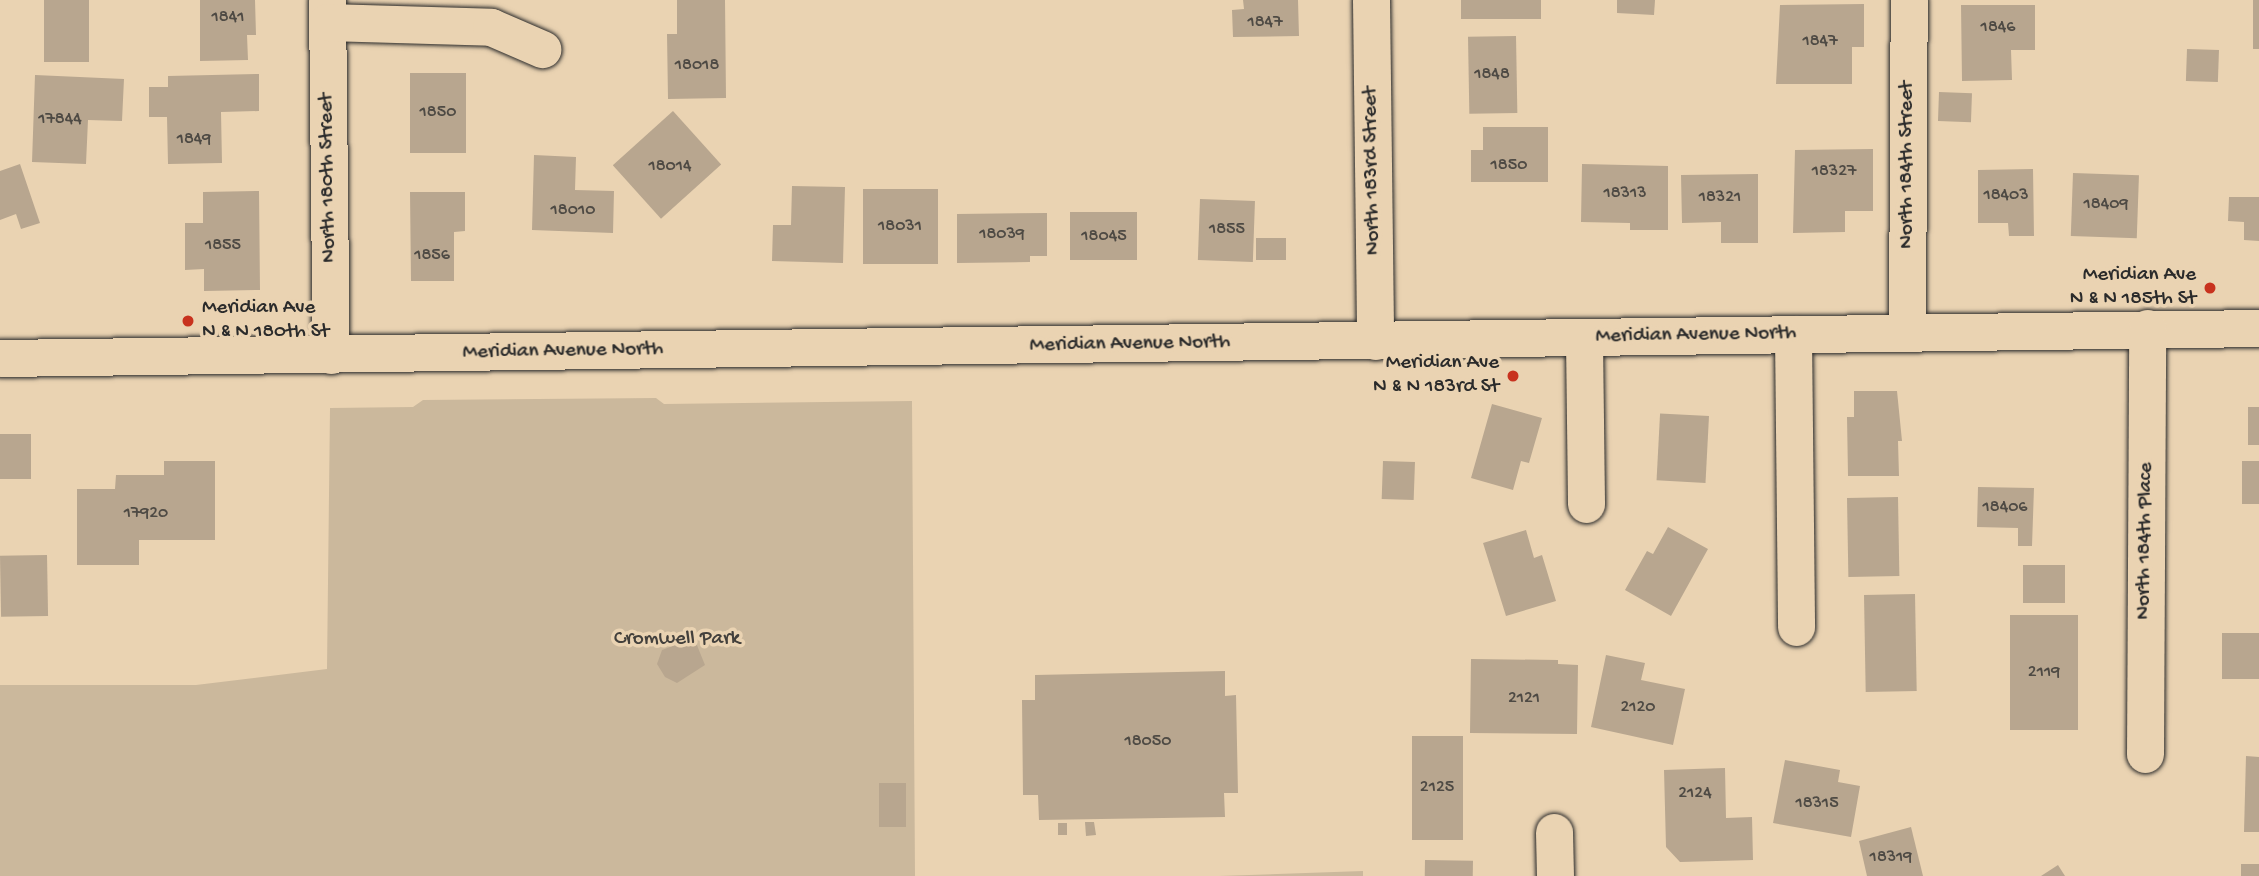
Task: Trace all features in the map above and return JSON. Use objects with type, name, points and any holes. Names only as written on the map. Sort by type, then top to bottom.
[{"type":"street","name":"North 183rd Street","points":[[1371,0],[1375,341]]},
{"type":"street","name":"North 184th Street","points":[[1907,331],[1909,0]]},
{"type":"street","points":[[327,11],[491,27],[542,49]]},
{"type":"street","name":"North 180th Street","points":[[327,11],[331,355]]},
{"type":"street","name":"North 184th Place","points":[[2145,754],[2147,328]]},
{"type":"street","name":"Meridian Avenue North","points":[[0,358],[2259,328]]},
{"type":"street","points":[[1793,334],[1796,627]]},
{"type":"street","points":[[1584,339],[1586,504]]},
{"type":"street","points":[[1554,832],[1555,876]]},
{"type":"green space","name":"Cromwell Park","points":[[656,398],[664,404],[912,401],[915,876],[0,876],[0,685],[196,685],[327,669],[330,408],[413,407],[423,400]]},
{"type":"green space","points":[[1363,871],[1363,876],[1219,876]]},
{"type":"building","points":[[44,0],[89,0],[89,62],[44,62]]},
{"type":"building","points":[[200,0],[255,0],[256,35],[247,35],[248,60],[200,61]]},
{"type":"building","points":[[677,0],[725,0],[726,98],[668,99],[667,34],[677,34]]},
{"type":"building","points":[[1243,0],[1298,0],[1299,36],[1233,37],[1232,10],[1244,9]]},
{"type":"building","points":[[1461,0],[1541,0],[1541,19],[1461,19]]},
{"type":"building","points":[[1617,0],[1655,0],[1654,15],[1617,13]]},
{"type":"building","points":[[2253,0],[2259,0],[2259,49],[2253,49]]},
{"type":"building","points":[[1864,4],[1864,47],[1852,47],[1852,84],[1776,84],[1780,5]]},
{"type":"building","points":[[1961,5],[2035,5],[2035,50],[2011,50],[2012,80],[1962,81]]},
{"type":"building","points":[[1516,36],[1517,113],[1469,114],[1468,37]]},
{"type":"building","points":[[2187,49],[2219,50],[2218,82],[2186,81]]},
{"type":"building","points":[[410,73],[466,73],[466,153],[410,153]]},
{"type":"building","points":[[259,74],[259,111],[221,112],[222,163],[168,164],[167,117],[149,117],[149,87],[168,87],[168,76]]},
{"type":"building","points":[[35,75],[124,79],[122,121],[88,120],[86,164],[32,162]]},
{"type":"building","points":[[1939,92],[1972,93],[1971,122],[1938,121]]},
{"type":"building","points":[[673,111],[721,165],[661,219],[613,165]]},
{"type":"building","points":[[1483,127],[1548,127],[1548,182],[1471,182],[1471,150],[1483,150]]},
{"type":"building","points":[[1873,149],[1873,211],[1845,211],[1845,232],[1793,233],[1795,150]]},
{"type":"building","points":[[534,155],[576,157],[575,190],[614,191],[613,233],[532,230]]},
{"type":"building","points":[[20,164],[40,223],[21,229],[16,214],[0,220],[0,171]]},
{"type":"building","points":[[1582,164],[1668,166],[1668,230],[1630,230],[1630,223],[1581,222]]},
{"type":"building","points":[[2033,169],[2034,236],[2009,236],[2008,223],[1978,223],[1978,170]]},
{"type":"building","points":[[2073,173],[2139,175],[2137,238],[2071,236]]},
{"type":"building","points":[[1758,174],[1758,243],[1721,243],[1721,222],[1682,223],[1681,175]]},
{"type":"building","points":[[792,186],[845,187],[843,263],[772,261],[773,225],[791,225]]},
{"type":"building","points":[[863,189],[938,189],[938,264],[863,264]]},
{"type":"building","points":[[259,191],[260,290],[204,291],[204,269],[185,270],[185,223],[203,223],[203,192]]},
{"type":"building","points":[[410,192],[465,192],[465,231],[454,232],[454,281],[411,281]]},
{"type":"building","points":[[2229,197],[2259,197],[2259,241],[2244,240],[2244,222],[2228,221]]},
{"type":"building","points":[[1200,199],[1255,201],[1253,262],[1198,260]]},
{"type":"building","points":[[1070,212],[1137,212],[1137,260],[1070,260]]},
{"type":"building","points":[[1047,213],[1047,256],[1030,256],[1030,262],[957,263],[957,214]]},
{"type":"building","points":[[1256,238],[1286,238],[1286,260],[1256,260]]},
{"type":"building","points":[[1854,391],[1897,391],[1902,441],[1898,441],[1899,476],[1848,476],[1847,417],[1854,417]]},
{"type":"building","points":[[1492,404],[1542,418],[1529,463],[1521,461],[1513,490],[1471,478]]},
{"type":"building","points":[[2248,407],[2259,407],[2259,445],[2248,445]]},
{"type":"building","points":[[1660,413],[1709,416],[1705,483],[1657,480]]},
{"type":"building","points":[[0,434],[31,434],[31,479],[0,479]]},
{"type":"building","points":[[164,461],[215,461],[215,540],[139,540],[139,565],[77,565],[77,489],[115,489],[116,475],[164,475]]},
{"type":"building","points":[[1383,461],[1415,462],[1414,500],[1382,499]]},
{"type":"building","points":[[2242,461],[2259,461],[2259,504],[2242,504]]},
{"type":"building","points":[[1978,487],[2034,488],[2032,546],[2018,546],[2018,528],[1977,527]]},
{"type":"building","points":[[1898,497],[1899,576],[1848,577],[1847,498]]},
{"type":"building","points":[[1668,527],[1708,549],[1671,616],[1625,590],[1647,551],[1653,554]]},
{"type":"building","points":[[1526,530],[1534,558],[1542,555],[1556,601],[1506,616],[1483,543]]},
{"type":"building","points":[[47,555],[48,616],[1,617],[0,556]]},
{"type":"building","points":[[2023,565],[2065,565],[2065,603],[2023,603]]},
{"type":"building","points":[[1915,594],[1917,691],[1866,692],[1864,595]]},
{"type":"building","points":[[2010,615],[2078,615],[2078,730],[2010,730]]},
{"type":"building","points":[[2222,633],[2259,633],[2259,679],[2222,679]]},
{"type":"building","points":[[694,638],[705,665],[677,683],[665,677],[657,664],[662,650]]},
{"type":"building","points":[[1606,655],[1645,663],[1641,680],[1685,689],[1673,745],[1591,727]]},
{"type":"building","points":[[1471,659],[1558,660],[1558,664],[1578,665],[1577,734],[1470,733]]},
{"type":"building","points":[[1225,671],[1225,696],[1236,695],[1238,793],[1224,793],[1225,817],[1039,820],[1038,795],[1023,795],[1022,700],[1035,700],[1035,675]]},
{"type":"building","points":[[1412,736],[1463,736],[1463,840],[1412,840]]},
{"type":"building","points":[[2246,756],[2259,757],[2259,832],[2244,832]]},
{"type":"building","points":[[1785,760],[1840,770],[1838,782],[1860,786],[1851,837],[1773,823]]},
{"type":"building","points":[[1725,768],[1726,818],[1752,817],[1753,860],[1680,862],[1666,847],[1664,770]]},
{"type":"building","points":[[879,783],[906,783],[906,827],[879,827]]},
{"type":"building","points":[[1085,822],[1094,822],[1096,835],[1086,836]]},
{"type":"building","points":[[1058,823],[1067,823],[1067,835],[1058,835]]},
{"type":"building","points":[[1911,827],[1923,876],[1867,876],[1859,841]]},
{"type":"building","points":[[1425,860],[1473,861],[1473,876],[1425,876]]},
{"type":"building","points":[[2241,864],[2259,864],[2259,876],[2241,876]]},
{"type":"building","points":[[2058,865],[2065,876],[2041,876]]},
{"type":"place","name":"Meridian Ave N & N 185th St","points":[[2210,288]]},
{"type":"place","name":"Meridian Ave N & N 180th St","points":[[188,321]]},
{"type":"place","name":"Meridian Ave N & N 183rd St","points":[[1513,376]]}]
